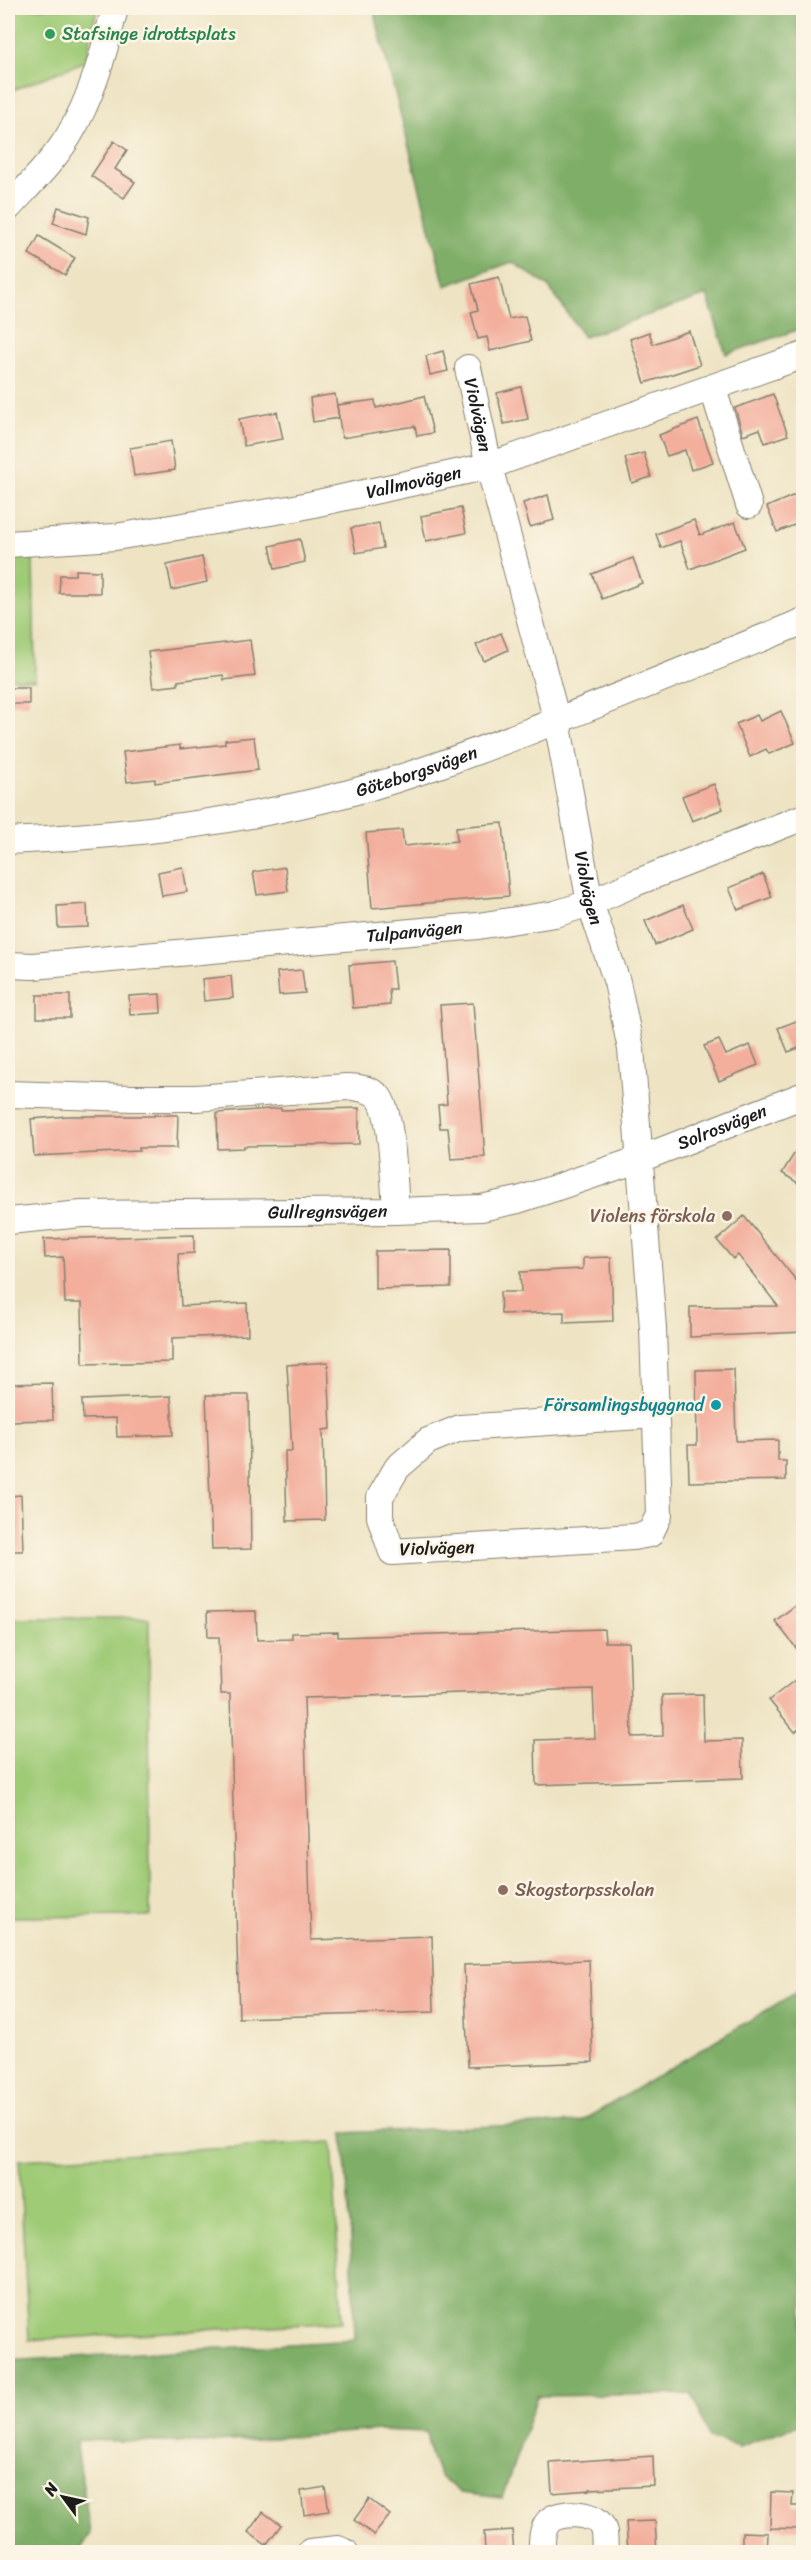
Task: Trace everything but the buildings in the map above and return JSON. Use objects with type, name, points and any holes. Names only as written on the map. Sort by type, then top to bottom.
[{"type":"street","points":[[13,192],[67,139],[87,100],[115,8]]},
{"type":"street","name":"Vallmovägen","points":[[8,544],[127,535],[295,508],[489,466],[713,389],[804,355]]},
{"type":"street","name":"Violvägen","points":[[468,368],[489,466],[557,721],[590,903],[616,982],[631,1050],[653,1328],[656,1415],[659,1515],[650,1534],[633,1537],[392,1552],[380,1517],[380,1497],[398,1468],[428,1441],[460,1428],[656,1415]]},
{"type":"street","points":[[713,389],[749,505]]},
{"type":"street","name":"Göteborgsvägen","points":[[8,841],[70,838],[256,814],[349,793],[458,758],[557,721],[804,621]]},
{"type":"street","name":"Tulpanvägen","points":[[8,966],[33,966],[478,926],[555,914],[590,903],[804,816]]},
{"type":"street","points":[[8,1094],[196,1098],[346,1087],[367,1090],[377,1095],[383,1104],[388,1121],[396,1211]]},
{"type":"street","name":"Solrosvägen","points":[[640,1158],[804,1095]]},
{"type":"street","name":"Gullregnsvägen","points":[[8,1221],[82,1214],[396,1211],[497,1205],[552,1189],[640,1158]]},
{"type":"street","points":[[542,2553],[543,2532],[548,2522],[556,2516],[589,2516],[598,2521],[604,2530],[604,2553]]},
{"type":"street","points":[[310,2553],[338,2549],[345,2553]]},
{"type":"green space","name":"Stafsinge idrottsplats","points":[[8,8],[97,8],[86,61],[8,92]]},
{"type":"green space","points":[[373,8],[803,8],[803,328],[726,354],[707,295],[584,337],[548,286],[512,262],[445,286]]},
{"type":"green space","points":[[33,553],[35,680],[8,678],[8,555]]},
{"type":"green space","points":[[8,1618],[149,1618],[150,1916],[8,1917]]},
{"type":"green space","points":[[803,1988],[803,2423],[739,2447],[709,2438],[692,2394],[537,2396],[502,2498],[460,2493],[439,2475],[431,2458],[426,2432],[380,2430],[202,2443],[76,2440],[90,2533],[78,2552],[8,2552],[8,2361],[355,2340],[351,2239],[343,2133],[581,2122]]},
{"type":"green space","points":[[332,2142],[342,2322],[29,2340],[19,2160]]},
{"type":"place","name":"Stafsinge idrottsplats","points":[[50,34]]},
{"type":"place","name":"Violens förskola","points":[[727,1216]]},
{"type":"place","name":"Församlingsbyggnad","points":[[716,1405]]},
{"type":"place","name":"Skogstorpsskolan","points":[[503,1890]]}]
